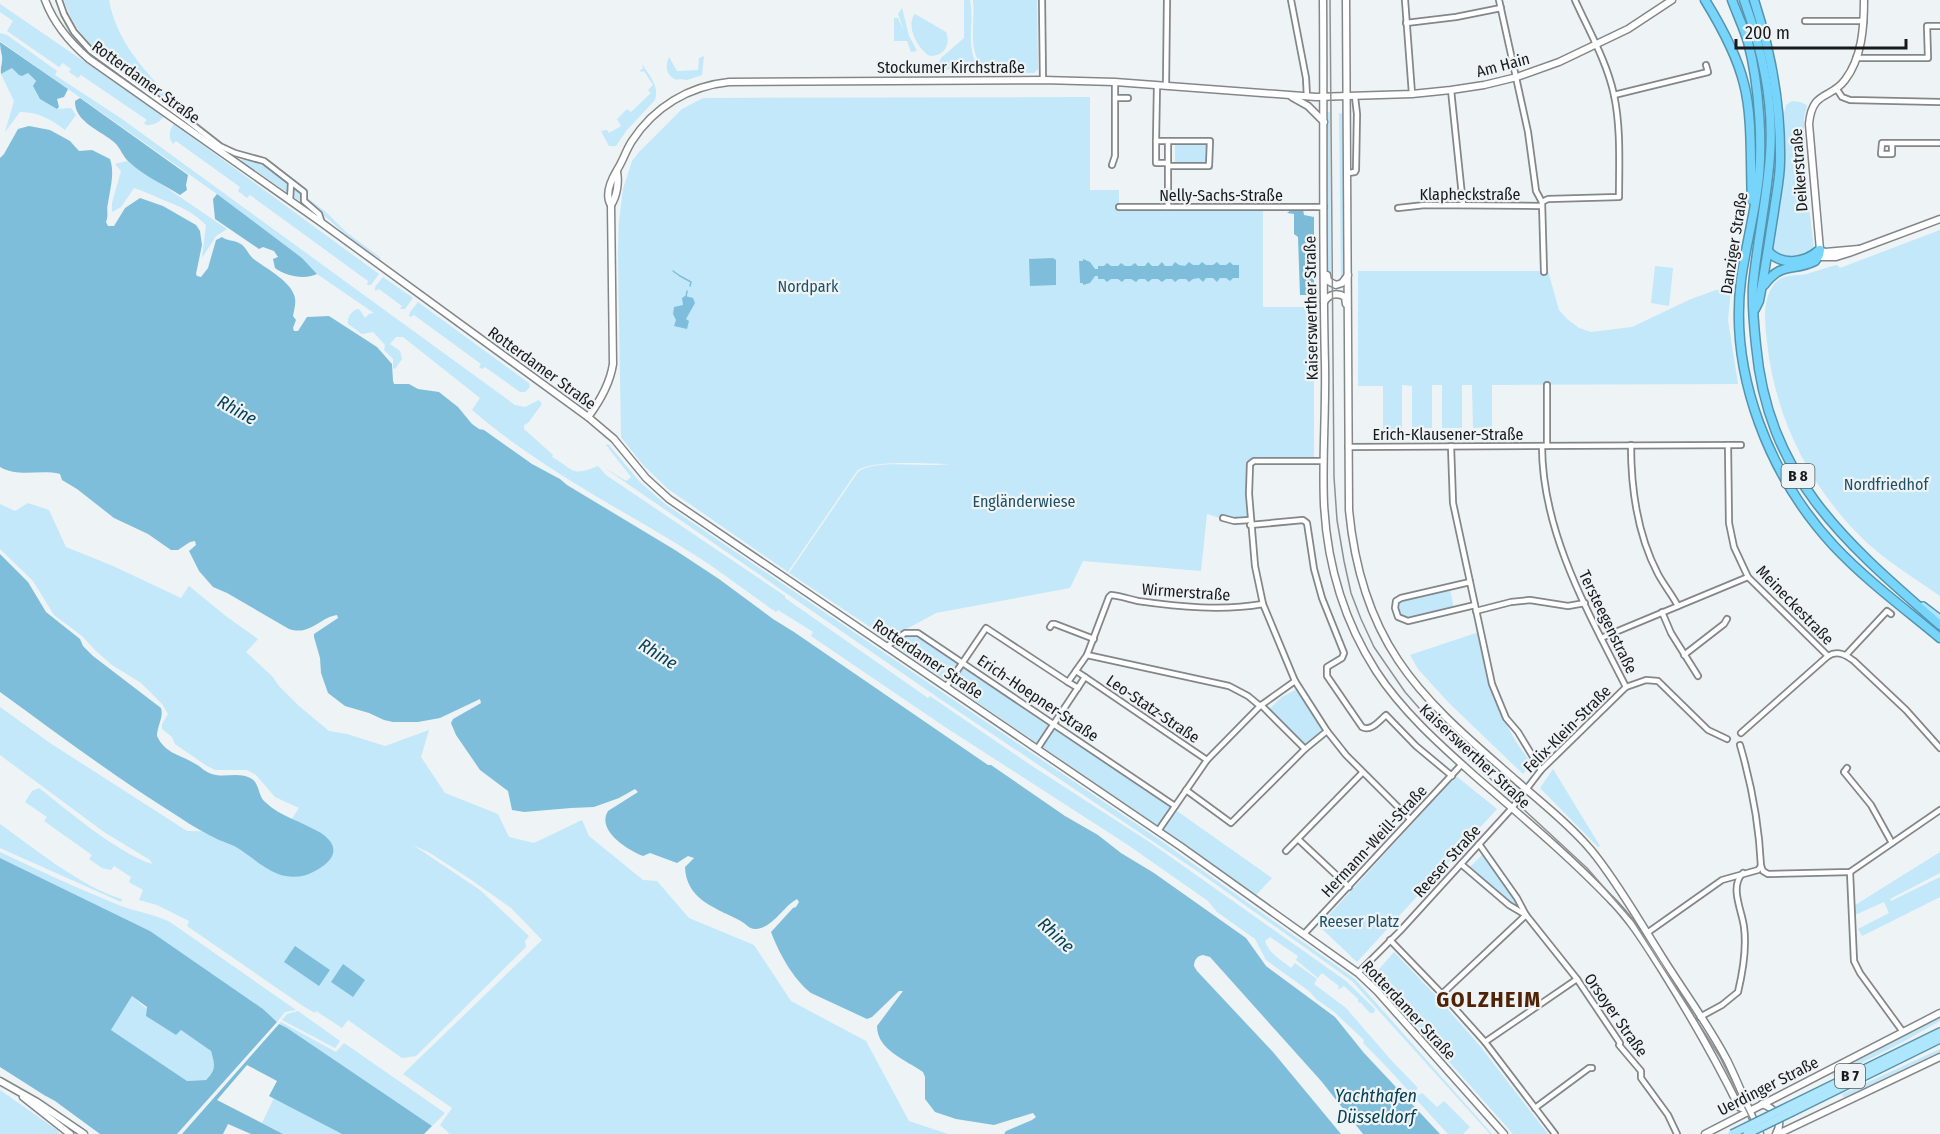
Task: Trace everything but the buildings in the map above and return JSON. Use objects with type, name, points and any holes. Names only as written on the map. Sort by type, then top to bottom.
[{"type":"highway","points":[[1705,0],[1722,30],[1745,85],[1749,115],[1752,215]]},
{"type":"highway","name":"Danziger Straße","points":[[1732,0],[1748,41],[1758,93],[1760,154],[1758,189],[1741,281],[1741,336],[1754,407],[1776,463],[1796,499],[1833,544],[1870,580],[1940,638]]},
{"type":"highway","name":"Danziger Straße","points":[[1744,0],[1757,36],[1768,87],[1770,115],[1770,154],[1753,286],[1753,312],[1761,380],[1773,423],[1788,458],[1822,512],[1864,558],[1940,625]]},
{"type":"highway","points":[[1753,312],[1759,301],[1780,164],[1780,123],[1765,33],[1754,0]]},
{"type":"highway","points":[[1768,251],[1774,258],[1784,262],[1819,254]]},
{"type":"highway","points":[[1761,287],[1778,271],[1811,263],[1819,254]]},
{"type":"main road","name":"Danziger Straße","points":[[1915,603],[1925,607],[1940,619]]},
{"type":"main road","points":[[1912,1046],[1940,1027]]},
{"type":"main road","name":"B 7","points":[[1747,1134],[1790,1109],[1940,1032]]},
{"type":"main road","name":"B 7","points":[[1732,1134],[1940,1041]]},
{"type":"street","name":"Rotterdamer Straße","points":[[45,0],[54,20],[68,39],[89,59],[290,200],[588,417],[614,439],[646,478],[669,499],[1158,831],[1358,973],[1390,1005],[1504,1134]]},
{"type":"street","name":"Rotterdamer Straße","points":[[59,0],[74,32],[92,51],[231,151],[264,161],[304,192],[304,201],[319,214],[322,223]]},
{"type":"street","points":[[1042,0],[1042,80]]},
{"type":"street","points":[[1166,86],[1167,0]]},
{"type":"street","points":[[1291,0],[1309,97],[1300,101]]},
{"type":"street","name":"Kaiserswerther Straße","points":[[1323,0],[1324,502],[1329,551],[1340,594],[1351,624],[1363,649],[1392,693],[1434,739],[1575,865],[1624,913],[1696,1024],[1739,1107],[1749,1111]]},
{"type":"street","name":"Kaiserswerther Straße","points":[[1347,0],[1349,510],[1354,551],[1368,599],[1384,637],[1403,668],[1432,702],[1592,852],[1647,933],[1726,1058],[1760,1134]]},
{"type":"street","points":[[1499,0],[1528,132],[1536,191],[1542,204],[1544,272]]},
{"type":"street","points":[[1575,0],[1606,70],[1614,95],[1708,72],[1706,65]]},
{"type":"street","name":"Am Hain","points":[[1324,97],[1412,94],[1451,90],[1517,77],[1596,46],[1628,29],[1661,3],[1672,0]]},
{"type":"street","name":"Deikerstraße","points":[[1819,254],[1809,124],[1814,103],[1847,78],[1856,58],[1864,21],[1864,0]]},
{"type":"street","points":[[1405,1],[1412,94]]},
{"type":"street","points":[[1407,23],[1456,18],[1501,8]]},
{"type":"street","points":[[1805,21],[1864,21]]},
{"type":"street","points":[[1856,58],[1928,58],[1928,26],[1940,26]]},
{"type":"street","name":"Stockumer Kirchstraße","points":[[588,417],[610,379],[612,364],[611,205],[608,197],[613,175],[633,140],[653,116],[676,98],[708,84],[754,81],[1042,80],[1115,82],[1324,97]]},
{"type":"street","points":[[1112,165],[1115,156],[1115,82]]},
{"type":"street","points":[[1156,141],[1210,141],[1209,166],[1156,163],[1156,141],[1157,85]]},
{"type":"street","points":[[1836,88],[1842,97],[1850,100],[1940,102]]},
{"type":"street","points":[[1451,90],[1463,205]]},
{"type":"street","name":"Klapheckstraße","points":[[1398,208],[1425,205],[1542,204],[1548,199],[1619,197],[1619,134],[1614,95]]},
{"type":"street","points":[[1291,96],[1308,106],[1324,122]]},
{"type":"street","name":"Kaiserswerther Straße","points":[[1348,172],[1356,170],[1357,114],[1354,97]]},
{"type":"street","points":[[1115,98],[1128,98]]},
{"type":"street","points":[[1168,141],[1168,207]]},
{"type":"street","points":[[1892,143],[1940,143]]},
{"type":"street","points":[[290,200],[291,183]]},
{"type":"street","name":"Nelly-Sachs-Straße","points":[[1119,207],[1324,207]]},
{"type":"street","points":[[1819,254],[1836,257],[1940,219]]},
{"type":"street","points":[[1323,270],[1327,272],[1328,281],[1336,285],[1345,280],[1349,272]]},
{"type":"street","points":[[1323,303],[1329,296],[1340,294],[1346,299],[1346,308],[1349,312]]},
{"type":"street","name":"Erich-Klausener-Straße","points":[[1545,446],[1547,385]]},
{"type":"street","name":"Meineckestraße","points":[[1728,445],[1729,523],[1734,547],[1748,577],[1828,656],[1837,652],[1846,656],[1906,710],[1940,748]]},
{"type":"street","name":"Erich-Klausener-Straße","points":[[1348,447],[1741,445]]},
{"type":"street","points":[[1451,446],[1453,503],[1492,684],[1506,718],[1518,732],[1541,770]]},
{"type":"street","name":"Tersteegenstraße","points":[[1545,446],[1545,489],[1567,562],[1626,687],[1646,680],[1658,681],[1707,730],[1727,739]]},
{"type":"street","points":[[1630,446],[1632,485],[1640,530],[1659,575],[1678,606]]},
{"type":"street","points":[[1324,461],[1251,462],[1249,469],[1250,522],[1255,566],[1263,604],[1295,681],[1327,731],[1362,773],[1410,819]]},
{"type":"street","points":[[1223,518],[1250,522],[1303,520],[1307,523],[1314,569],[1322,598],[1344,653],[1342,658],[1327,667],[1327,676],[1362,727],[1371,728],[1386,715],[1416,746],[1452,776]]},
{"type":"street","points":[[1601,638],[1748,577]]},
{"type":"street","points":[[1470,582],[1401,598],[1396,601],[1395,608],[1398,616],[1408,621],[1530,600],[1568,606],[1585,603]]},
{"type":"street","name":"Wirmerstraße","points":[[1094,639],[1109,597],[1114,595],[1136,600],[1207,608],[1239,608],[1263,604]]},
{"type":"street","name":"Meineckestraße","points":[[1846,656],[1887,611],[1891,614]]},
{"type":"street","points":[[1662,612],[1684,655],[1698,676]]},
{"type":"street","points":[[1684,655],[1724,624],[1726,619]]},
{"type":"street","points":[[1050,627],[1055,624],[1094,639],[1087,655],[1068,682]]},
{"type":"street","points":[[946,687],[986,628],[1078,688]]},
{"type":"street","name":"Erich-Hoepner-Straße","points":[[886,647],[905,633],[915,633],[1055,723],[1175,806]]},
{"type":"street","points":[[1087,655],[1229,686],[1261,706],[1305,749]]},
{"type":"street","points":[[1741,734],[1828,656]]},
{"type":"street","name":"Leo-Statz-Straße","points":[[1076,671],[1207,760]]},
{"type":"street","points":[[1037,749],[1085,677]]},
{"type":"street","points":[[1158,831],[1207,760],[1261,706],[1295,681]]},
{"type":"street","name":"Felix-Klein-Straße","points":[[1526,789],[1541,770],[1626,687]]},
{"type":"street","points":[[1186,790],[1231,823],[1305,749],[1327,731]]},
{"type":"street","points":[[1740,745],[1759,826],[1761,866],[1763,871],[1768,873],[1850,872],[1940,810]]},
{"type":"street","name":"Hermann-Weill-Straße","points":[[1304,934],[1462,764]]},
{"type":"street","points":[[1847,768],[1844,772],[1871,805],[1892,843]]},
{"type":"street","points":[[1286,851],[1362,773]]},
{"type":"street","name":"Reeser Straße","points":[[1358,973],[1461,864],[1512,808],[1526,789]]},
{"type":"street","points":[[1299,840],[1349,886]]},
{"type":"street","name":"Orsoyer Straße","points":[[1479,844],[1517,898],[1526,915],[1577,979],[1620,1043],[1619,1045],[1641,1071],[1641,1078],[1668,1115],[1677,1134]]},
{"type":"street","name":"Orsoyer Straße","points":[[1461,864],[1509,905],[1526,915]]},
{"type":"street","points":[[1647,933],[1722,880],[1758,870],[1761,866]]},
{"type":"street","points":[[1850,872],[1852,955],[1864,979],[1903,1032]]},
{"type":"street","points":[[1700,1017],[1722,1005],[1738,992],[1745,953],[1744,928],[1736,885],[1743,873]]},
{"type":"street","points":[[1442,994],[1526,915]]},
{"type":"street","name":"Rotterdamer Straße","points":[[1390,940],[1485,1042],[1555,1134]]},
{"type":"street","points":[[1485,1042],[1577,979]]},
{"type":"street","name":"Uerdinger Straße","points":[[1708,1133],[1940,1012]]},
{"type":"street","points":[[1777,1134],[1940,1057]]},
{"type":"street","points":[[1535,1108],[1592,1068]]},
{"type":"street","points":[[0,1081],[37,1102],[84,1134]]},
{"type":"street","points":[[16,1091],[68,1133],[73,1125]]},
{"type":"street","points":[[1762,1104],[1773,1109],[1779,1118],[1780,1126],[1777,1134]]},
{"type":"green space","points":[[64,0],[109,0],[117,27],[131,52],[168,95],[173,96],[172,99],[140,84],[90,44],[75,24]]},
{"type":"green space","points":[[964,0],[970,0],[971,46],[975,61],[969,71],[940,69],[941,58],[964,38]]},
{"type":"green space","points":[[973,0],[1037,0],[1038,69],[1034,73],[988,73],[981,65],[974,48]]},
{"type":"green space","points":[[0,4],[164,116],[156,123],[146,125],[144,123],[147,120],[81,75],[78,78],[69,72],[71,69],[63,63],[59,67],[7,31],[13,21],[0,12]]},
{"type":"green space","points":[[902,8],[909,36],[917,51],[911,52],[907,41],[894,41],[894,18],[898,18],[904,31],[898,14]]},
{"type":"green space","points":[[915,14],[946,32],[948,41],[943,52],[930,56],[917,43],[911,24]]},
{"type":"green space","points":[[0,33],[7,35],[57,71],[55,75],[122,119],[515,405],[525,407],[539,400],[542,404],[524,425],[524,429],[553,455],[552,457],[577,471],[598,466],[606,475],[785,596],[928,698],[930,696],[1151,843],[1346,981],[1375,1009],[1374,1013],[1370,1013],[1360,1002],[1358,1003],[1358,999],[1344,986],[1338,990],[1339,986],[1322,973],[1318,978],[1296,960],[1298,956],[1270,937],[1265,941],[1273,953],[1291,968],[1295,963],[1317,979],[1314,984],[1346,1008],[1418,1088],[1416,1090],[1419,1095],[1422,1093],[1437,1107],[1444,1101],[1470,1127],[1463,1134],[1448,1134],[1363,1043],[1364,1040],[1309,991],[1266,960],[1255,939],[1217,912],[1208,901],[1128,845],[945,727],[811,636],[813,632],[778,610],[776,612],[694,554],[574,483],[521,448],[472,410],[480,398],[403,337],[396,337],[390,344],[400,351],[402,359],[395,369],[393,368],[393,359],[384,350],[385,345],[373,332],[362,334],[348,324],[350,315],[357,309],[365,318],[374,313],[317,274],[302,258],[217,194],[0,41]]},
{"type":"green space","points":[[704,56],[702,75],[687,80],[677,80],[669,73],[667,64],[669,57],[679,71],[698,70],[699,58]]},
{"type":"green space","points":[[642,64],[655,86],[655,100],[626,131],[616,146],[609,146],[601,131],[607,130],[609,133],[621,126],[617,119],[627,109],[631,112],[651,93],[648,90],[653,85],[644,71],[641,72]]},
{"type":"green space","points":[[12,68],[28,73],[57,109],[71,108],[76,115],[65,130],[44,117],[20,112],[5,132],[14,101],[1,74]]},
{"type":"green space","name":"Nordpark","points":[[1090,97],[1090,190],[1119,190],[1119,208],[1263,208],[1263,307],[1314,307],[1314,457],[1312,459],[1256,459],[1250,461],[1248,464],[1248,518],[1233,520],[1207,514],[1201,571],[1083,561],[1070,588],[936,613],[888,639],[789,573],[858,472],[877,465],[949,464],[914,463],[887,464],[875,465],[865,467],[857,471],[788,572],[668,489],[643,465],[621,437],[618,252],[623,189],[632,161],[682,109],[703,98]]},
{"type":"green space","points":[[1792,101],[1807,105],[1804,134],[1807,191],[1814,249],[1805,256],[1785,259],[1771,251],[1782,174],[1784,113],[1786,105]]},
{"type":"green space","points":[[1327,112],[1330,112],[1331,281],[1328,276]]},
{"type":"green space","points":[[1339,113],[1343,114],[1344,274],[1341,280]]},
{"type":"green space","points":[[174,124],[379,274],[371,285],[367,285],[368,281],[250,195],[247,198],[238,191],[240,187],[176,141],[173,144],[170,134]]},
{"type":"green space","points":[[1207,142],[1206,164],[1178,165],[1175,163],[1175,143]]},
{"type":"green space","points":[[243,159],[261,163],[326,212],[346,232],[381,258],[353,240],[318,211],[301,202],[242,161]]},
{"type":"green space","points":[[127,161],[227,229],[216,236],[202,258],[206,225],[185,209],[134,188],[121,207],[112,212],[112,203],[121,171],[115,164]]},
{"type":"green space","name":"Nordfriedhof","points":[[1940,230],[1940,596],[1891,562],[1863,539],[1826,496],[1811,473],[1798,449],[1778,397],[1771,370],[1765,319],[1768,295],[1780,279],[1837,265],[1840,268]]},
{"type":"green space","points":[[1655,266],[1673,268],[1669,306],[1651,303]]},
{"type":"green space","points":[[1358,271],[1548,271],[1559,310],[1579,328],[1591,332],[1632,327],[1691,299],[1716,290],[1731,289],[1728,320],[1738,384],[1492,385],[1492,427],[1473,428],[1472,385],[1462,385],[1462,428],[1442,428],[1442,385],[1432,385],[1432,428],[1412,428],[1412,386],[1402,385],[1402,430],[1383,430],[1383,386],[1358,386]]},
{"type":"green space","points":[[383,277],[413,298],[405,309],[400,309],[402,306],[379,289],[375,291],[375,287]]},
{"type":"green space","points":[[418,302],[529,383],[530,387],[525,392],[520,392],[485,367],[482,369],[479,367],[481,364],[414,315],[409,316]]},
{"type":"green space","points":[[608,444],[640,482],[665,504],[1157,838],[1355,979],[1492,1134],[1352,981],[1200,873],[940,699],[609,471],[605,468],[626,481],[631,477],[606,445]]},
{"type":"green space","points":[[28,503],[49,510],[66,547],[181,598],[189,586],[258,639],[246,652],[299,706],[329,731],[385,746],[429,730],[421,757],[445,793],[498,814],[509,837],[534,843],[582,820],[589,836],[643,880],[657,881],[689,918],[754,945],[791,1001],[866,1041],[909,1121],[948,1134],[450,1134],[440,1125],[452,1108],[403,1074],[542,940],[511,908],[430,853],[413,845],[480,890],[529,936],[525,941],[526,947],[416,1056],[402,1058],[348,1020],[342,1028],[316,1011],[315,1013],[303,1006],[187,926],[189,921],[157,905],[139,900],[143,890],[129,882],[131,877],[114,866],[111,870],[102,868],[89,859],[92,855],[44,821],[47,817],[25,802],[32,791],[39,788],[109,841],[152,864],[150,860],[104,832],[0,755],[0,707],[50,743],[187,831],[283,832],[299,808],[275,797],[256,775],[247,770],[215,770],[175,744],[172,737],[162,729],[162,724],[168,714],[162,704],[141,683],[112,665],[82,636],[54,615],[33,581],[0,549],[0,504],[15,511]]},
{"type":"green space","points":[[1450,589],[1454,609],[1408,620],[1402,616],[1397,607],[1400,601]]},
{"type":"green space","points":[[1479,632],[1497,701],[1512,734],[1532,763],[1523,774],[1449,703],[1418,669],[1410,655]]},
{"type":"green space","points":[[907,634],[918,635],[1171,804],[1177,811],[1272,878],[1256,895],[892,644]]},
{"type":"green space","points":[[1297,689],[1321,727],[1321,733],[1305,746],[1268,710],[1282,697]]},
{"type":"green space","points":[[1553,769],[1600,846],[1598,847],[1540,788]]},
{"type":"green space","name":"Reeser Platz","points":[[1456,776],[1497,809],[1357,962],[1319,926]]},
{"type":"green space","points":[[0,824],[75,877],[122,899],[121,902],[0,848]]},
{"type":"green space","points":[[0,852],[105,900],[170,922],[296,1010],[285,1012],[277,1022],[263,1009],[150,931],[0,858]]},
{"type":"green space","points":[[1940,852],[1940,873],[1890,899],[1891,901],[1940,877],[1940,897],[1862,936],[1858,929],[1889,913],[1884,902],[1855,915],[1852,907]]},
{"type":"green space","points":[[1482,855],[1517,904],[1514,905],[1470,867]]},
{"type":"green space","points":[[1394,952],[1480,1046],[1548,1134],[1513,1134],[1373,976]]},
{"type":"green space","points":[[132,996],[176,1035],[181,1030],[211,1051],[214,1067],[205,1080],[187,1081],[111,1030]]},
{"type":"green space","points":[[298,1011],[340,1041],[335,1048],[282,1020],[287,1014]]},
{"type":"green space","points":[[1940,1016],[1940,1021],[1901,1043],[1834,1077],[1831,1072]]},
{"type":"green space","points":[[281,1022],[336,1052],[344,1043],[445,1113],[432,1126],[279,1024]]},
{"type":"green space","points":[[1940,1049],[1940,1053],[1845,1100],[1842,1094]]},
{"type":"green space","points":[[0,1090],[57,1130],[60,1134],[0,1134]]},
{"type":"green space","points":[[274,1098],[342,1134],[283,1134],[262,1123]]},
{"type":"shaded area","points":[[0,42],[68,89],[64,97],[57,99],[59,107],[57,109],[40,99],[33,86],[36,81],[28,73],[22,76],[12,68],[1,74]]},
{"type":"shaded area","points":[[80,98],[188,175],[187,190],[180,195],[147,176],[129,162],[115,143],[79,115],[75,101]]},
{"type":"shaded area","points":[[217,194],[302,258],[317,274],[306,277],[295,276],[275,268],[273,259],[278,257],[274,251],[263,247],[259,249],[215,219],[213,199]]},
{"type":"shaded area","points":[[1292,209],[1303,209],[1304,215],[1314,217],[1314,295],[1300,295],[1298,237],[1294,234],[1294,214],[1287,213]]},
{"type":"shaded area","points":[[0,858],[150,931],[263,1009],[277,1022],[177,1134],[100,1134],[55,1101],[0,1067]],"holes":[[[132,996],[147,1007],[146,1016],[176,1035],[181,1030],[211,1051],[214,1067],[206,1080],[187,1081],[111,1030]]]},
{"type":"shaded area","points":[[279,1024],[432,1126],[424,1134],[342,1134],[269,1096],[277,1081],[247,1065],[217,1100],[283,1134],[251,1134],[228,1124],[223,1134],[182,1134]]},
{"type":"water","points":[[29,126],[50,130],[70,141],[79,151],[92,150],[110,159],[112,175],[107,206],[108,226],[114,226],[125,208],[140,198],[163,206],[196,225],[200,231],[202,245],[196,274],[201,277],[208,268],[216,240],[222,237],[241,244],[253,258],[278,276],[293,292],[295,305],[293,316],[296,320],[294,331],[298,331],[307,317],[329,316],[377,347],[392,364],[394,384],[409,384],[418,389],[439,392],[458,407],[479,429],[484,430],[532,464],[560,479],[719,579],[773,619],[988,765],[1098,835],[1246,938],[1266,966],[1335,1017],[1364,1053],[1440,1134],[1363,1134],[1322,1082],[1210,957],[1203,955],[1195,962],[1194,966],[1197,971],[1273,1052],[1341,1134],[1004,1134],[1036,1117],[1033,1113],[994,1125],[956,1119],[935,1112],[925,1099],[923,1072],[894,1054],[882,1042],[878,1034],[877,1026],[903,991],[899,991],[867,1019],[811,993],[798,981],[787,965],[771,932],[796,907],[799,902],[797,899],[766,926],[757,929],[751,928],[702,900],[690,887],[687,878],[685,867],[694,858],[688,856],[677,863],[650,853],[643,856],[615,839],[606,826],[605,818],[608,811],[638,792],[635,789],[619,798],[594,807],[524,812],[512,810],[508,791],[480,770],[456,735],[451,723],[453,719],[481,703],[480,699],[440,718],[418,722],[393,722],[345,706],[328,693],[321,673],[320,658],[314,637],[314,634],[338,618],[337,615],[303,630],[289,629],[213,587],[199,571],[189,551],[196,545],[195,541],[178,550],[171,550],[148,534],[114,518],[62,480],[60,474],[22,473],[0,467],[0,158],[18,129]]},
{"type":"water","points":[[1053,258],[1056,260],[1056,285],[1030,286],[1029,259]]},
{"type":"water","points":[[1083,259],[1090,262],[1095,269],[1107,263],[1111,266],[1118,266],[1121,263],[1131,266],[1135,263],[1138,266],[1145,266],[1148,262],[1152,266],[1158,266],[1162,262],[1165,266],[1172,266],[1175,262],[1185,266],[1189,262],[1193,265],[1199,265],[1202,262],[1206,265],[1213,265],[1217,262],[1220,265],[1226,265],[1230,262],[1233,265],[1239,265],[1239,278],[1233,278],[1230,281],[1220,278],[1217,282],[1213,278],[1206,278],[1203,282],[1199,278],[1189,282],[1186,279],[1179,279],[1175,282],[1172,279],[1166,279],[1162,282],[1152,279],[1148,282],[1145,279],[1139,279],[1136,282],[1125,279],[1122,282],[1118,279],[1111,279],[1107,282],[1095,276],[1090,283],[1083,285],[1080,283],[1079,261]]},
{"type":"water","points":[[685,296],[693,298],[695,303],[686,319],[689,321],[687,329],[674,326],[676,320],[673,314],[674,307],[683,305],[682,298]]},
{"type":"water","points":[[0,554],[28,582],[46,612],[80,639],[83,646],[93,656],[161,708],[162,715],[157,736],[164,746],[206,772],[252,779],[263,800],[271,807],[314,829],[328,839],[332,844],[333,854],[326,864],[313,872],[295,877],[272,871],[236,847],[199,829],[156,802],[0,692]]},
{"type":"water","points":[[295,946],[330,970],[319,986],[284,962]]},
{"type":"water","points":[[343,964],[365,980],[353,997],[331,982]]},
{"type":"waterway","points":[[673,271],[691,282],[690,286]]},
{"type":"waterway","points":[[686,297],[687,291]]},
{"type":"tram line","points":[[1330,0],[1334,477],[1337,520],[1351,593],[1374,647],[1405,692],[1440,732],[1587,868],[1634,922],[1720,1057],[1758,1134]]},
{"type":"district","name":"GOLZHEIM","points":[[1489,999]]},
{"type":"water label","name":"Rhine","points":[[237,410]]},
{"type":"water label","name":"Rhine","points":[[658,654]]},
{"type":"water label","name":"Rhine","points":[[1056,935]]},
{"type":"water label","name":"Yachthafen Düsseldorf","points":[[1376,1106]]},
{"type":"park label","name":"Engländerwiese","points":[[1024,501]]}]
